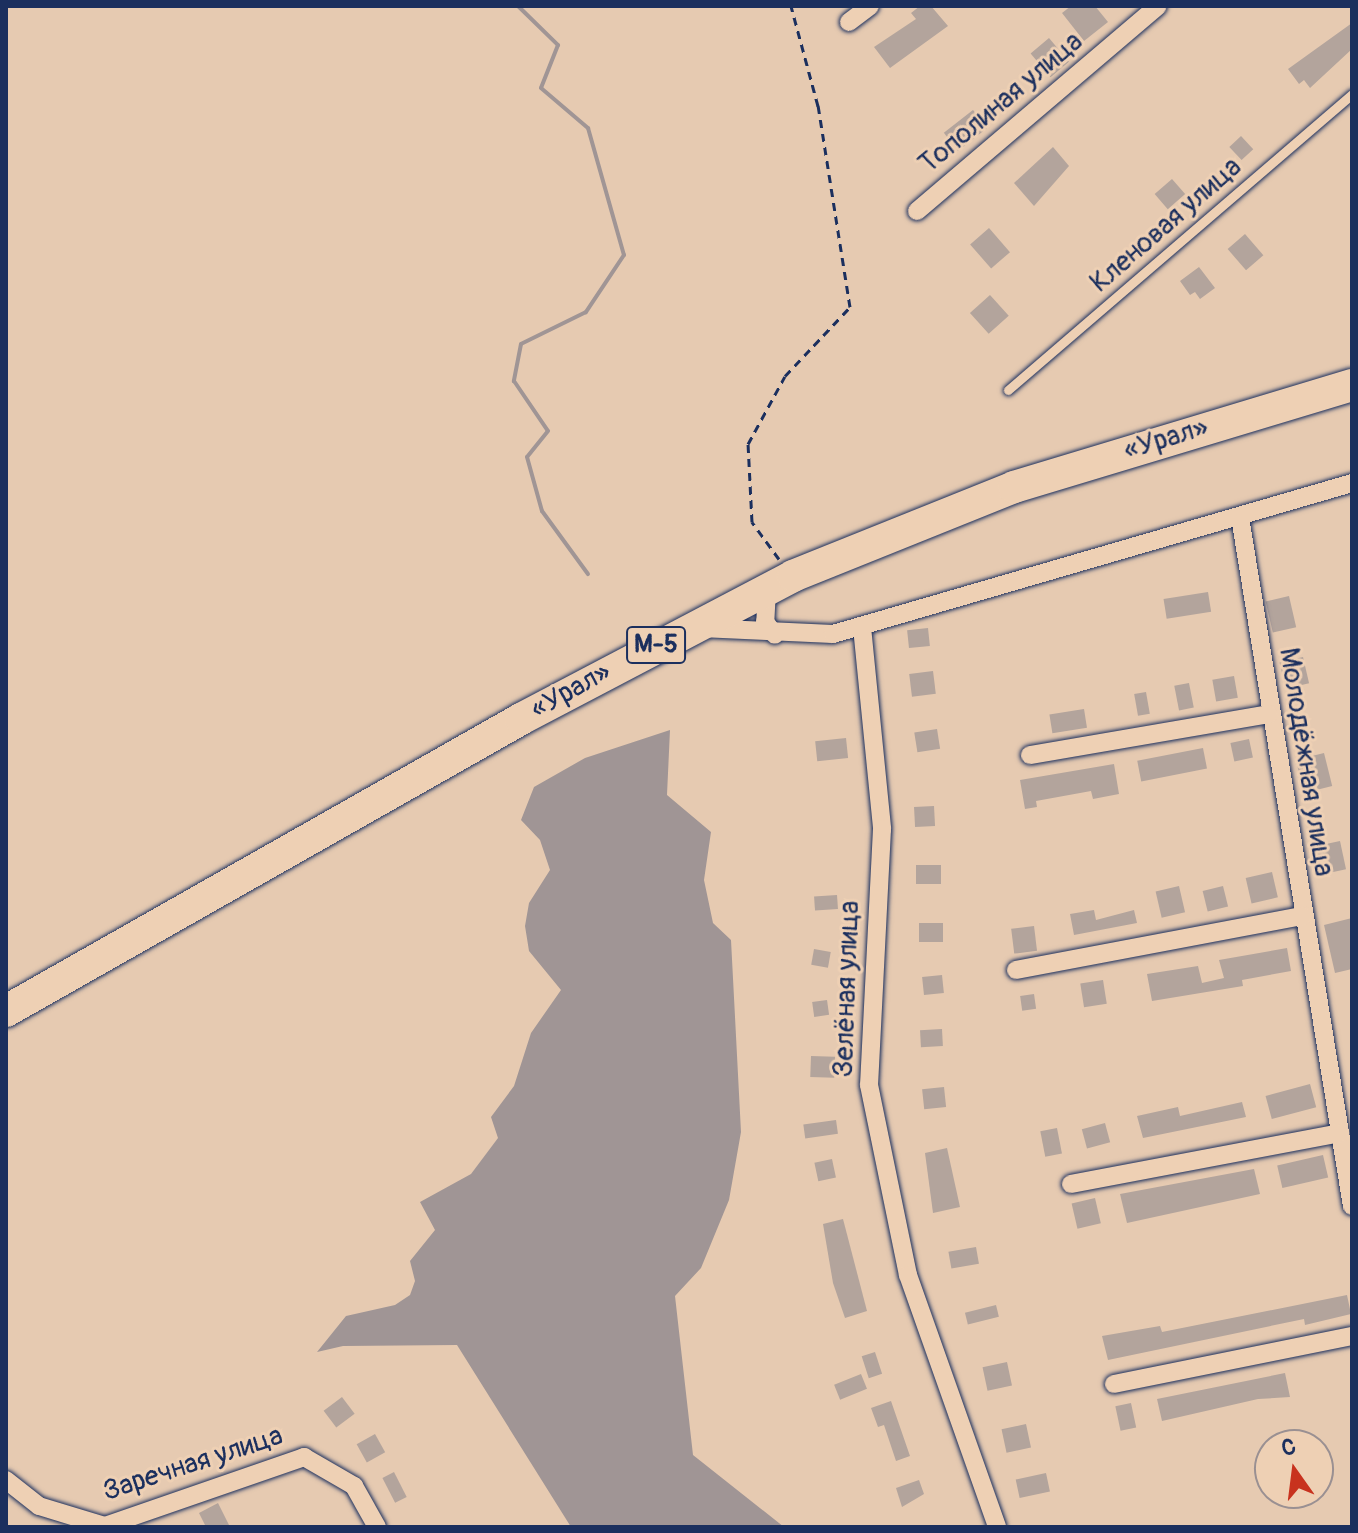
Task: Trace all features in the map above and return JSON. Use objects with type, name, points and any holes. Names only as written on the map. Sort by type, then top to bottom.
[{"type":"highway","name":"«Урал»","points":[[6,1011],[690,627],[780,583],[1014,487],[1352,385]]},
{"type":"street","points":[[849,22],[870,6]]},
{"type":"street","name":"Тополиная улица","points":[[917,211],[1158,6]]},
{"type":"street","points":[[690,627],[775,635],[862,627],[1352,483]]},
{"type":"street","name":"Молодёжная улица","points":[[1240,517],[1269,714],[1352,1206]]},
{"type":"street","points":[[775,635],[765,622],[780,583]]},
{"type":"street","name":"Зелёная улица","points":[[862,627],[882,829],[869,1085],[908,1275],[997,1527]]},
{"type":"street","points":[[1030,755],[1269,714]]},
{"type":"street","points":[[1016,970],[1303,916]]},
{"type":"street","points":[[1071,1184],[1340,1133]]},
{"type":"street","points":[[1114,1384],[1352,1336]]},
{"type":"street","name":"Заречная улица","points":[[6,1480],[39,1506],[78,1522],[105,1526],[304,1457],[354,1486],[377,1527]]},
{"type":"lane","name":"Кленовая улица","points":[[1008,390],[1352,94]]},
{"type":"path","points":[[780,583],[752,522],[748,444],[785,376],[850,307],[818,106],[791,6]]},
{"type":"shaded area","points":[[670,730],[667,795],[711,832],[704,880],[713,923],[731,940],[741,1132],[729,1200],[701,1268],[675,1296],[693,1455],[784,1527],[571,1527],[457,1345],[343,1346],[317,1352],[346,1316],[395,1305],[410,1295],[415,1281],[410,1261],[435,1230],[420,1202],[471,1174],[498,1138],[491,1117],[514,1086],[531,1033],[561,990],[529,951],[525,926],[529,903],[550,870],[540,840],[521,820],[534,787],[585,758]]},
{"type":"building","points":[[920,6],[931,6],[948,26],[890,68],[874,47],[916,19],[911,13]]},
{"type":"building","points":[[1071,6],[1095,6],[1108,22],[1084,41],[1062,13]]},
{"type":"building","points":[[1352,23],[1352,49],[1310,88],[1304,80],[1299,84],[1288,69]]},
{"type":"building","points":[[1049,38],[1069,62],[1051,77],[1031,53]]},
{"type":"building","points":[[973,110],[987,128],[958,151],[944,133]]},
{"type":"building","points":[[1241,136],[1253,149],[1242,160],[1229,147]]},
{"type":"building","points":[[1053,147],[1069,166],[1034,206],[1014,183]]},
{"type":"building","points":[[1172,179],[1185,194],[1168,209],[1155,194]]},
{"type":"building","points":[[989,228],[1010,252],[991,269],[970,244]]},
{"type":"building","points":[[1245,234],[1263,255],[1246,270],[1228,249]]},
{"type":"building","points":[[1199,267],[1215,288],[1200,299],[1195,292],[1190,295],[1180,281]]},
{"type":"building","points":[[990,295],[1009,316],[989,334],[970,313]]},
{"type":"building","points":[[1208,592],[1211,612],[1167,619],[1164,599]]},
{"type":"building","points":[[1289,596],[1296,627],[1273,633],[1266,601]]},
{"type":"building","points":[[928,628],[930,646],[909,648],[907,630]]},
{"type":"building","points":[[1303,657],[1309,683],[1286,689],[1280,662]]},
{"type":"building","points":[[933,671],[936,694],[912,697],[909,674]]},
{"type":"building","points":[[1234,676],[1238,698],[1216,701],[1212,680]]},
{"type":"building","points":[[1189,683],[1194,708],[1179,710],[1174,686]]},
{"type":"building","points":[[1146,692],[1150,714],[1138,716],[1134,694]]},
{"type":"building","points":[[1084,709],[1087,728],[1052,733],[1049,714]]},
{"type":"building","points":[[937,729],[940,749],[917,752],[914,733]]},
{"type":"building","points":[[846,738],[848,758],[817,761],[815,741]]},
{"type":"building","points":[[1249,739],[1253,758],[1234,762],[1230,743]]},
{"type":"building","points":[[1203,748],[1207,769],[1141,781],[1137,761]]},
{"type":"building","points":[[1324,753],[1332,786],[1304,793],[1296,760]]},
{"type":"building","points":[[1114,764],[1119,794],[1093,799],[1091,791],[1036,801],[1037,807],[1025,809],[1020,780]]},
{"type":"building","points":[[934,806],[935,826],[915,827],[914,807]]},
{"type":"building","points":[[1340,841],[1346,869],[1316,876],[1310,847]]},
{"type":"building","points":[[916,865],[941,865],[941,884],[916,884]]},
{"type":"building","points":[[1272,872],[1278,897],[1252,903],[1246,878]]},
{"type":"building","points":[[1179,886],[1185,912],[1162,918],[1156,891]]},
{"type":"building","points":[[1223,886],[1228,906],[1208,911],[1203,891]]},
{"type":"building","points":[[837,895],[838,909],[815,911],[814,897]]},
{"type":"building","points":[[1094,910],[1096,920],[1134,910],[1137,923],[1074,935],[1070,914]]},
{"type":"building","points":[[1352,918],[1352,969],[1335,973],[1324,925]]},
{"type":"building","points":[[919,923],[943,923],[943,942],[919,942]]},
{"type":"building","points":[[1034,926],[1037,951],[1014,954],[1011,929]]},
{"type":"building","points":[[1287,948],[1291,971],[1242,980],[1243,986],[1152,1001],[1147,974],[1198,966],[1202,983],[1224,978],[1219,960]]},
{"type":"building","points":[[814,949],[831,952],[828,968],[811,965]]},
{"type":"building","points":[[942,975],[944,993],[924,995],[922,977]]},
{"type":"building","points":[[1103,980],[1107,1004],[1084,1007],[1080,984]]},
{"type":"building","points":[[1034,994],[1036,1009],[1022,1011],[1020,996]]},
{"type":"building","points":[[827,1000],[829,1015],[814,1017],[812,1002]]},
{"type":"building","points":[[942,1029],[943,1046],[921,1047],[920,1030]]},
{"type":"building","points":[[811,1056],[835,1057],[834,1078],[810,1077]]},
{"type":"building","points":[[1310,1084],[1316,1107],[1272,1119],[1266,1096]]},
{"type":"building","points":[[944,1087],[946,1107],[924,1109],[922,1089]]},
{"type":"building","points":[[1242,1102],[1246,1117],[1143,1138],[1137,1116],[1178,1107],[1180,1116]]},
{"type":"building","points":[[836,1120],[838,1134],[805,1138],[803,1125]]},
{"type":"building","points":[[1105,1123],[1110,1142],[1087,1149],[1082,1129]]},
{"type":"building","points":[[1057,1128],[1062,1154],[1045,1157],[1040,1131]]},
{"type":"building","points":[[947,1148],[960,1207],[933,1213],[925,1153]]},
{"type":"building","points":[[1323,1155],[1328,1177],[1282,1188],[1277,1166]]},
{"type":"building","points":[[832,1159],[836,1178],[818,1181],[814,1163]]},
{"type":"building","points":[[1254,1169],[1260,1194],[1127,1223],[1120,1194]]},
{"type":"building","points":[[1095,1198],[1101,1223],[1077,1229],[1072,1203]]},
{"type":"building","points":[[843,1219],[867,1311],[845,1318],[833,1283],[823,1224]]},
{"type":"building","points":[[976,1247],[979,1264],[951,1269],[948,1252]]},
{"type":"building","points":[[1347,1295],[1351,1314],[1305,1325],[1304,1319],[1108,1360],[1102,1336],[1160,1326],[1162,1332]]},
{"type":"building","points":[[996,1305],[999,1317],[968,1324],[965,1313]]},
{"type":"building","points":[[875,1352],[882,1374],[869,1378],[862,1356]]},
{"type":"building","points":[[1007,1362],[1012,1385],[988,1391],[983,1367]]},
{"type":"building","points":[[1285,1373],[1290,1397],[1258,1399],[1162,1421],[1157,1399]]},
{"type":"building","points":[[861,1374],[867,1389],[840,1400],[834,1385]]},
{"type":"building","points":[[342,1397],[355,1414],[336,1428],[324,1411]]},
{"type":"building","points":[[891,1401],[910,1456],[896,1461],[884,1425],[878,1427],[871,1408]]},
{"type":"building","points":[[1131,1403],[1136,1427],[1121,1431],[1115,1406]]},
{"type":"building","points":[[1026,1424],[1031,1447],[1007,1453],[1002,1429]]},
{"type":"building","points":[[375,1434],[385,1452],[367,1463],[357,1444]]},
{"type":"building","points":[[394,1472],[407,1497],[395,1503],[382,1478]]},
{"type":"building","points":[[1046,1473],[1050,1492],[1020,1498],[1016,1479]]},
{"type":"building","points":[[919,1480],[924,1494],[902,1507],[896,1488]]},
{"type":"building","points":[[218,1503],[230,1527],[206,1527],[199,1513]]},
{"type":"waterway","points":[[518,6],[558,45],[541,88],[588,128],[624,255],[586,312],[521,344],[514,381],[548,431],[527,457],[542,511],[588,574]]}]
